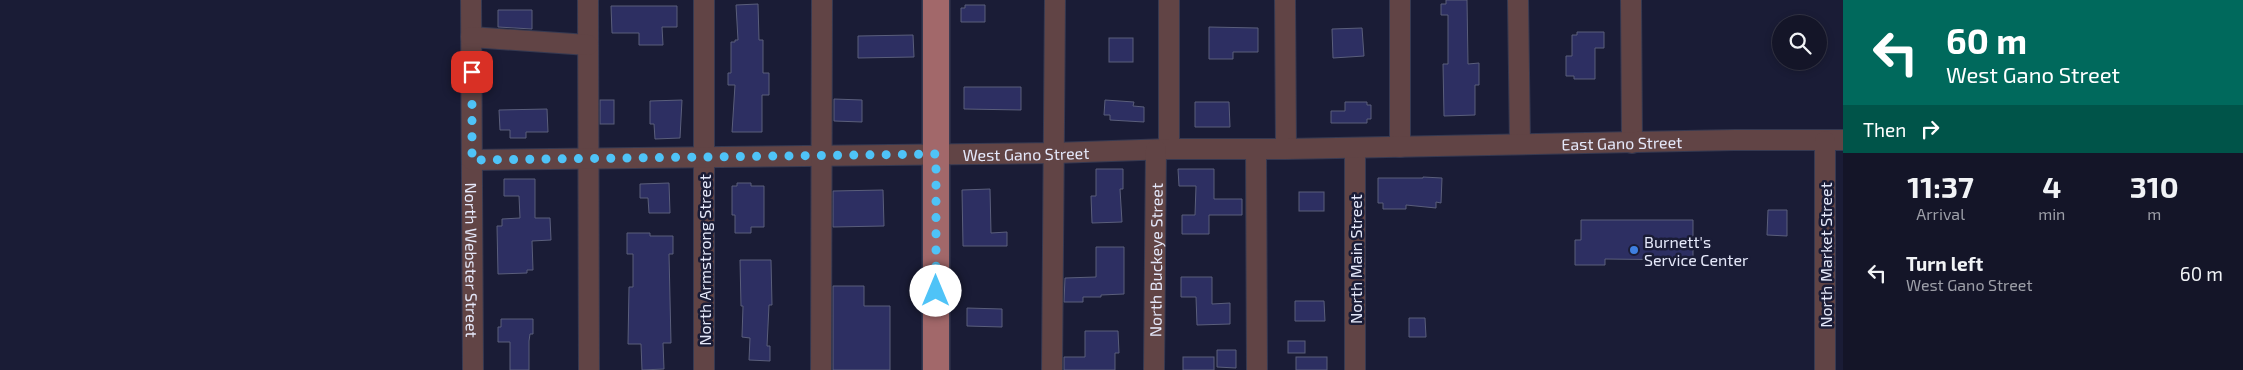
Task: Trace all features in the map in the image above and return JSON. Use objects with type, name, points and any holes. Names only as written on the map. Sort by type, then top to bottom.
[{"type":"main road","points":[[936,0],[936,370]]},
{"type":"street","name":"North Webster Street","points":[[471,0],[473,370]]},
{"type":"street","points":[[588,0],[589,370]]},
{"type":"street","name":"North Armstrong Street","points":[[704,0],[704,370]]},
{"type":"street","points":[[822,0],[822,370]]},
{"type":"street","points":[[1052,370],[1054,0]]},
{"type":"street","name":"North Buckeye Street","points":[[1154,370],[1169,0]]},
{"type":"street","points":[[1286,0],[1286,149]]},
{"type":"street","points":[[1400,0],[1400,147]]},
{"type":"street","points":[[1518,0],[1520,144]]},
{"type":"street","points":[[1631,0],[1632,143]]},
{"type":"street","points":[[472,38],[588,45]]},
{"type":"street","name":"East Gano Street","points":[[1400,147],[1734,140],[1834,140]]},
{"type":"street","name":"North Market Street","points":[[1825,370],[1834,140]]},
{"type":"street","name":"West Gano Street","points":[[472,160],[1400,147]]},
{"type":"street","name":"North Main Street","points":[[1355,148],[1355,370]]},
{"type":"street","points":[[1256,149],[1257,370]]},
{"type":"building","points":[[1446,0],[1467,0],[1468,64],[1479,63],[1479,85],[1475,85],[1475,115],[1444,116],[1443,64],[1448,64],[1448,15],[1441,15],[1441,4],[1446,4]]},
{"type":"building","points":[[758,4],[759,40],[763,40],[763,73],[769,73],[769,95],[762,95],[762,132],[732,132],[735,85],[728,85],[728,73],[731,73],[731,42],[738,40],[736,5]]},
{"type":"building","points":[[965,5],[985,5],[985,22],[961,22],[961,8],[965,8]]},
{"type":"building","points":[[611,6],[677,6],[677,27],[662,27],[663,45],[639,45],[639,33],[612,33]]},
{"type":"building","points":[[498,10],[532,10],[532,29],[498,27]]},
{"type":"building","points":[[1209,27],[1258,28],[1258,52],[1233,52],[1233,59],[1209,59]]},
{"type":"building","points":[[1362,28],[1364,56],[1333,58],[1332,29]]},
{"type":"building","points":[[1577,32],[1604,32],[1604,48],[1595,48],[1595,79],[1574,79],[1574,76],[1566,76],[1566,56],[1572,56],[1572,35],[1577,35]]},
{"type":"building","points":[[913,35],[914,57],[858,58],[858,36]]},
{"type":"building","points":[[1109,38],[1133,38],[1133,62],[1109,62]]},
{"type":"building","points":[[964,87],[1021,87],[1021,110],[964,109]]},
{"type":"building","points":[[834,99],[862,100],[862,122],[834,121]]},
{"type":"building","points":[[600,100],[614,100],[614,124],[600,124]]},
{"type":"building","points":[[682,100],[680,138],[655,139],[654,124],[650,124],[650,101]]},
{"type":"building","points":[[1105,100],[1134,102],[1133,106],[1144,107],[1144,122],[1110,120],[1110,115],[1104,115]]},
{"type":"building","points":[[1195,102],[1229,102],[1230,127],[1195,127]]},
{"type":"building","points":[[1345,102],[1367,102],[1367,105],[1371,105],[1371,119],[1367,119],[1367,123],[1331,123],[1331,111],[1345,111]]},
{"type":"building","points":[[547,109],[548,132],[526,132],[526,138],[510,138],[510,130],[500,130],[499,110]]},
{"type":"building","points":[[1096,169],[1123,169],[1123,189],[1120,189],[1122,222],[1092,223],[1091,196],[1096,196]]},
{"type":"building","points":[[1178,169],[1214,169],[1214,199],[1242,199],[1242,215],[1209,215],[1209,234],[1182,234],[1182,215],[1195,215],[1196,186],[1179,186]]},
{"type":"building","points":[[1378,178],[1442,178],[1441,203],[1436,202],[1436,208],[1406,205],[1406,209],[1383,209],[1383,203],[1378,203]]},
{"type":"building","points":[[504,179],[535,179],[535,218],[550,218],[551,240],[532,241],[533,270],[527,270],[527,273],[498,274],[497,226],[502,226],[502,219],[520,218],[519,196],[504,196]]},
{"type":"building","points":[[669,183],[670,213],[649,213],[648,198],[640,198],[640,184]]},
{"type":"building","points":[[737,183],[751,183],[751,186],[764,186],[764,227],[751,227],[751,233],[735,233],[735,215],[732,215],[732,186],[737,186]]},
{"type":"building","points":[[990,189],[991,233],[1007,232],[1007,246],[963,246],[962,190]]},
{"type":"building","points":[[883,190],[884,226],[833,227],[833,191]]},
{"type":"building","points":[[1299,192],[1324,192],[1324,211],[1299,211]]},
{"type":"building","points":[[1768,210],[1787,210],[1787,236],[1767,235]]},
{"type":"building","name":"Burnett's Service Center","points":[[1581,220],[1693,220],[1693,260],[1605,259],[1605,265],[1575,265],[1575,240],[1581,240]]},
{"type":"building","points":[[627,233],[673,236],[673,254],[669,254],[671,343],[663,343],[664,369],[642,370],[641,344],[628,344],[629,287],[633,287],[633,254],[627,254]]},
{"type":"building","points":[[1096,247],[1124,247],[1124,294],[1083,297],[1083,302],[1064,302],[1065,278],[1096,277]]},
{"type":"building","points":[[740,260],[771,260],[772,305],[769,305],[767,346],[770,346],[770,361],[749,360],[750,338],[742,337],[743,306],[741,306]]},
{"type":"building","points":[[1181,277],[1212,277],[1212,304],[1230,303],[1230,324],[1197,325],[1196,297],[1181,297]]},
{"type":"building","points":[[833,286],[864,286],[864,306],[890,306],[890,370],[833,370]]},
{"type":"building","points":[[1295,301],[1324,301],[1325,321],[1295,321]]},
{"type":"building","points":[[967,308],[1002,309],[1002,327],[967,326]]},
{"type":"building","points":[[1409,318],[1425,318],[1426,337],[1409,337]]},
{"type":"building","points":[[501,319],[533,319],[533,334],[530,334],[529,341],[529,370],[510,370],[510,342],[498,342],[498,327],[501,327]]},
{"type":"building","points":[[1085,331],[1118,331],[1119,353],[1115,353],[1115,370],[1064,370],[1064,357],[1085,357]]},
{"type":"building","points":[[1288,341],[1305,341],[1305,353],[1288,353]]},
{"type":"building","points":[[1217,350],[1236,350],[1236,368],[1217,367]]},
{"type":"building","points":[[1183,357],[1214,357],[1214,370],[1183,370]]},
{"type":"building","points":[[1296,357],[1327,357],[1327,370],[1296,370]]},
{"type":"place","name":"Burnett's Service Center","points":[[1634,250]]},
{"type":"route","points":[[472,72],[472,160],[936,154],[936,291]]}]
